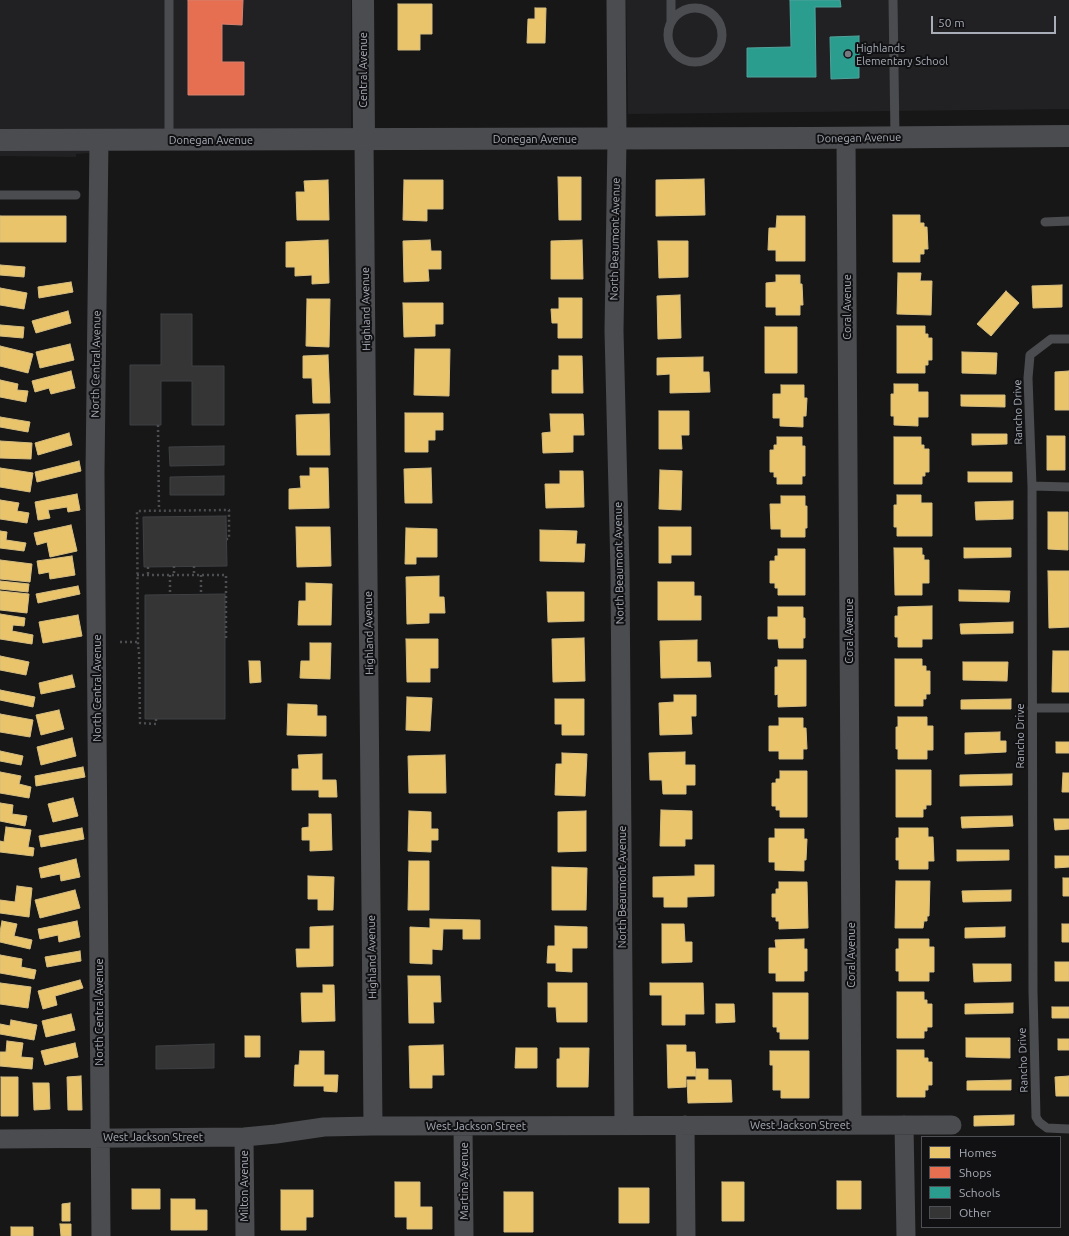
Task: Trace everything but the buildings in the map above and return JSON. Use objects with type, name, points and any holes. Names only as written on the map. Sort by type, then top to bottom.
[{"type":"street","name":"Central Avenue","points":[[363,0],[364,139]]},
{"type":"street","name":"North Beaumont Avenue","points":[[616,0],[617,139],[614,331],[620,570],[624,1125]]},
{"type":"street","name":"Donegan Avenue","points":[[0,140],[617,139],[1069,136]]},
{"type":"street","name":"Coral Avenue","points":[[846,138],[852,1125]]},
{"type":"street","name":"Highland Avenue","points":[[364,139],[373,1126]]},
{"type":"street","name":"North Central Avenue","points":[[99,140],[95,472],[101,1236]]},
{"type":"street","name":"West Jackson Street","points":[[0,1139],[244,1136],[276,1134],[324,1127],[373,1126],[952,1125]]},
{"type":"street","name":"Martina Avenue","points":[[463,1126],[464,1236]]},
{"type":"street","points":[[685,1126],[686,1236]]},
{"type":"street","points":[[904,1126],[906,1236]]},
{"type":"street","name":"Milton Avenue","points":[[244,1136],[244,1236]]},
{"type":"lane","points":[[169,0],[169,140]]},
{"type":"lane","points":[[670,0],[671,22],[668,34],[670,47],[675,54],[682,59],[694,62],[707,60],[720,48],[722,29],[718,20],[704,9],[694,8],[685,10],[677,15],[671,22]]},
{"type":"lane","points":[[893,0],[895,137]]},
{"type":"lane","points":[[0,195],[76,195]]},
{"type":"lane","points":[[1045,222],[1069,221]]},
{"type":"lane","name":"Rancho Drive","points":[[1069,339],[1051,339],[1030,355],[1028,378],[1032,486],[1033,991],[1036,1117],[1039,1122],[1047,1128],[1069,1130]]},
{"type":"lane","points":[[1032,486],[1069,487]]},
{"type":"lane","points":[[1032,708],[1069,708]]},
{"type":"path","points":[[158,425],[159,510]]},
{"type":"path","points":[[156,719],[156,724],[140,723],[137,511],[229,510],[229,539],[226,539]]},
{"type":"path","points":[[174,566],[174,575]]},
{"type":"path","points":[[194,566],[194,575]]},
{"type":"path","points":[[148,567],[148,575]]},
{"type":"path","points":[[138,575],[226,575],[226,639]]},
{"type":"path","points":[[170,575],[170,595]]},
{"type":"path","points":[[201,575],[201,594]]},
{"type":"path","points":[[120,642],[138,642]]},
{"type":"shaded area","points":[[0,0],[351,0],[351,130],[0,130]]},
{"type":"shaded area","name":"Highlands Elementary School","points":[[626,0],[1069,0],[1069,109],[628,114]]},
{"type":"shaded area","points":[[0,150],[90,150],[90,153],[76,154],[76,157],[0,156]]},
{"type":"place","name":"Highlands Elementary School","points":[[848,54]]}]
